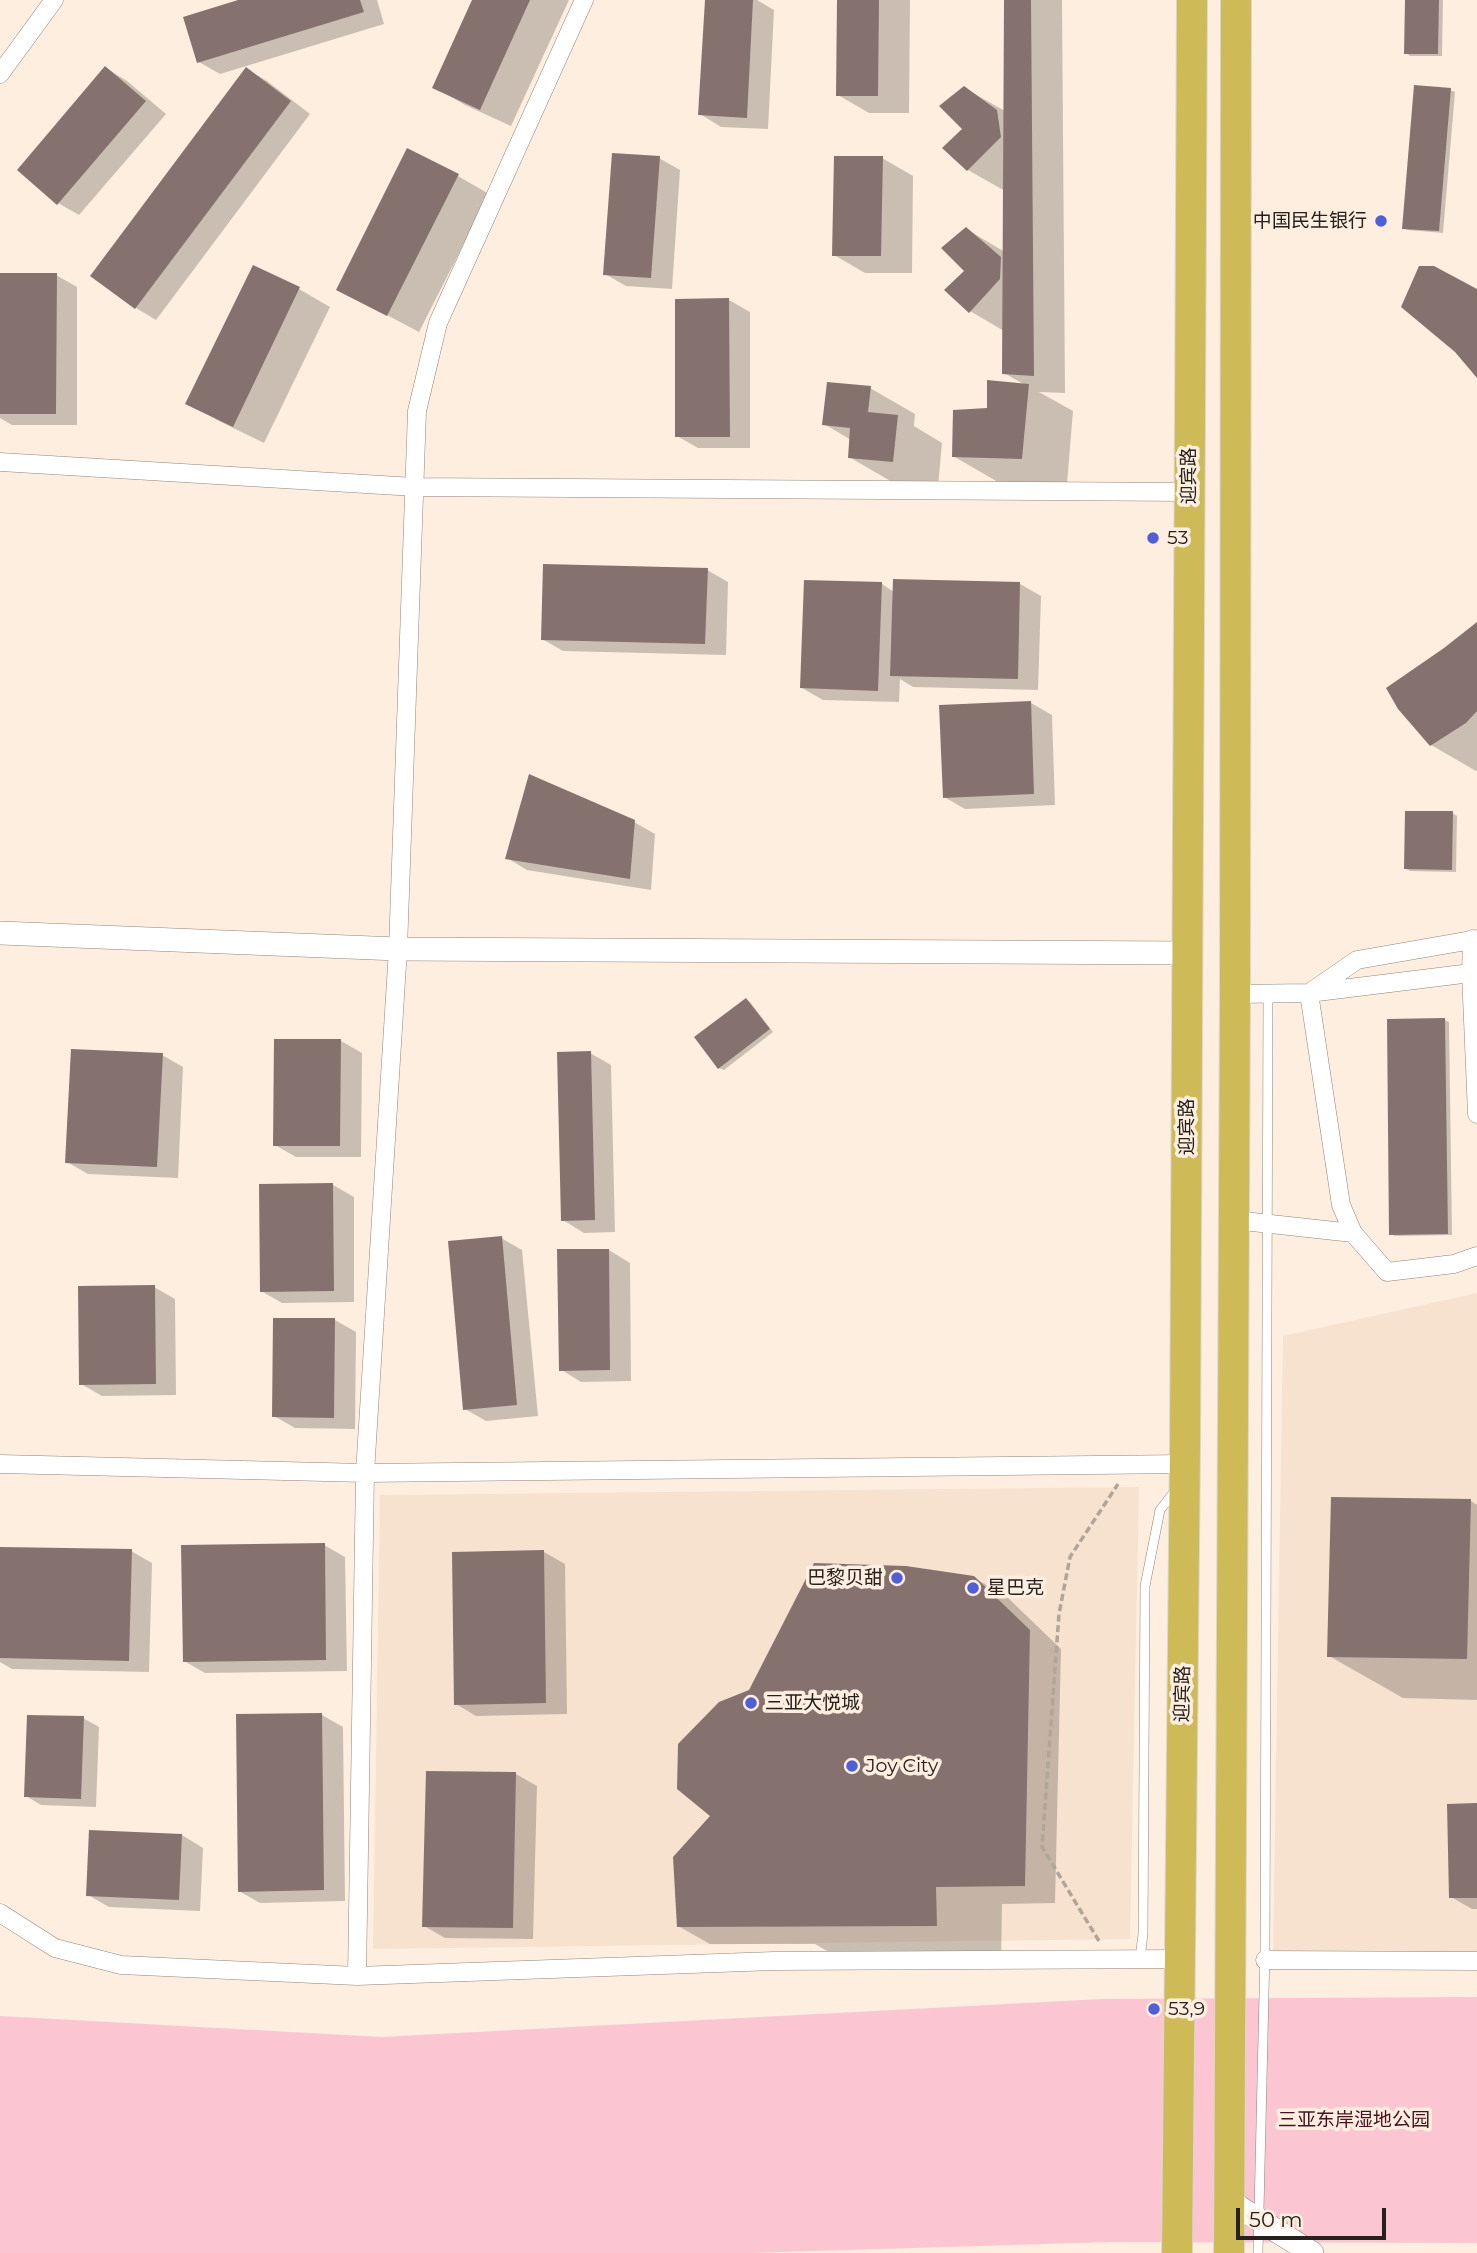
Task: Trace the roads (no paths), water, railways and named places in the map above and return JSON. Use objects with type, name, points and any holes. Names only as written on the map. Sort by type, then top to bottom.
[{"type":"highway","name":"迎宾路","points":[[1177,2253],[1185,1471],[1192,0]]},
{"type":"highway","points":[[1229,2253],[1236,0]]},
{"type":"highway","points":[[1191,122],[1236,122]]},
{"type":"street","points":[[0,74],[54,0]]},
{"type":"street","points":[[357,1976],[365,1473],[398,949],[417,411],[438,323],[584,0]]},
{"type":"street","points":[[0,462],[415,486],[1189,492]]},
{"type":"street","points":[[0,933],[398,949],[1187,953]]},
{"type":"street","points":[[1309,993],[1357,960],[1475,939],[1471,973],[1477,1114]]},
{"type":"street","points":[[1235,994],[1309,993],[1471,973]]},
{"type":"street","points":[[1309,993],[1341,1205],[1353,1233],[1387,1272],[1454,1264],[1477,1256]]},
{"type":"street","points":[[1234,1220],[1353,1233]]},
{"type":"street","points":[[0,1464],[365,1473],[1131,1465],[1185,1471]]},
{"type":"street","points":[[0,1913],[55,1948],[121,1965],[357,1976],[774,1961],[1181,1959]]},
{"type":"street","points":[[1265,1960],[1477,1961]]},
{"type":"street","points":[[1229,2201],[1312,2253]]},
{"type":"lane","points":[[1258,2253],[1265,1960],[1268,993]]},
{"type":"lane","points":[[1140,1958],[1143,1921],[1144,1586],[1160,1510],[1185,1471]]},
{"type":"place","name":"中国民生银行","points":[[1381,221]]},
{"type":"place","name":"53","points":[[1153,538]]},
{"type":"place","name":"巴黎贝甜","points":[[897,1578]]},
{"type":"place","name":"星巴克","points":[[973,1588]]},
{"type":"place","name":"三亚大悦城","points":[[751,1703]]},
{"type":"place","name":"Joy City","points":[[852,1766]]},
{"type":"place","name":"53,9","points":[[1154,2009]]},
{"type":"park label","name":"三亚东岸湿地公园","points":[[1354,2120]]}]
